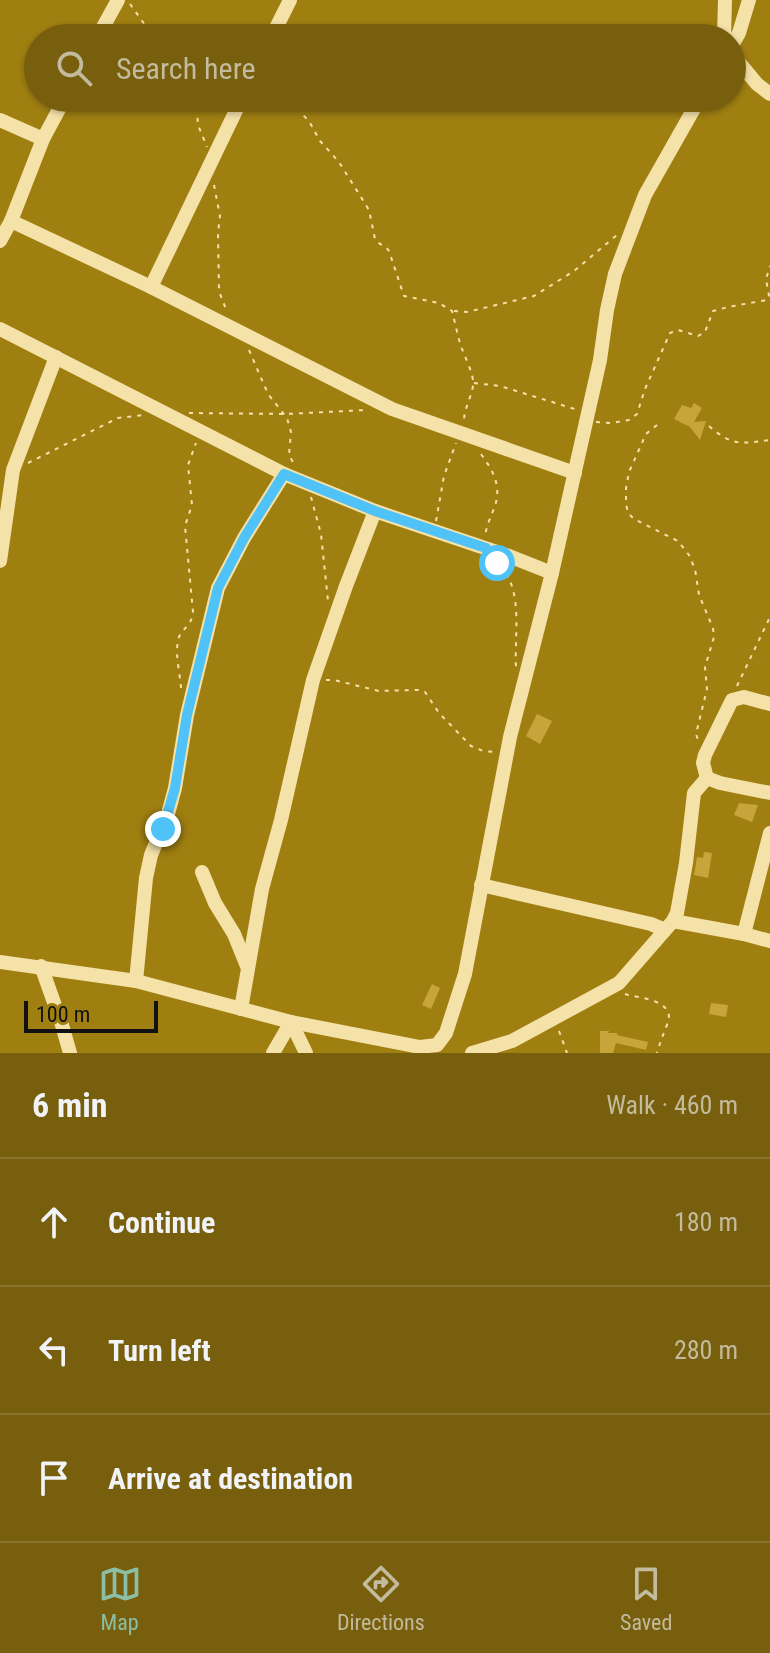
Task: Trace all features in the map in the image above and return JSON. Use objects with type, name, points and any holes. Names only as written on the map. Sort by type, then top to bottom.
[{"type":"street","points":[[105,24],[118,0]]},
{"type":"street","points":[[278,24],[290,0]]},
{"type":"street","points":[[724,24],[725,0]]},
{"type":"street","points":[[742,24],[749,0]]},
{"type":"street","points":[[746,71],[770,94]]},
{"type":"street","points":[[0,241],[57,112]]},
{"type":"street","points":[[151,287],[235,112]]},
{"type":"street","points":[[0,962],[136,981],[407,1049],[433,1050],[446,1033],[465,974],[507,753],[575,473],[615,274],[645,195],[692,112]]},
{"type":"street","points":[[0,120],[43,139]]},
{"type":"street","points":[[11,221],[151,287],[392,409],[575,473]]},
{"type":"street","points":[[0,329],[284,474],[375,511],[552,573]]},
{"type":"street","points":[[0,561],[13,470],[56,357]]},
{"type":"street","points":[[136,981],[146,878],[175,788],[187,715],[218,588],[244,538],[284,474]]},
{"type":"street","points":[[241,1009],[262,889],[313,680],[375,511]]},
{"type":"street","points":[[707,778],[703,763],[729,704],[734,699],[744,697],[770,704]]},
{"type":"street","points":[[707,778],[770,793]]},
{"type":"street","points":[[472,1053],[512,1041],[619,983],[669,926],[677,913],[694,793],[707,778]]},
{"type":"street","points":[[744,934],[770,833]]},
{"type":"street","points":[[202,872],[247,967]]},
{"type":"street","points":[[481,885],[651,924],[744,934],[770,941]]},
{"type":"street","points":[[41,966],[70,1053]]},
{"type":"street","points":[[273,1053],[291,1022]]},
{"type":"street","points":[[291,1022],[306,1053]]},
{"type":"path","points":[[127,0],[144,24]]},
{"type":"path","points":[[197,112],[220,207],[219,291],[268,394],[287,418],[291,432],[289,455],[312,499],[321,534],[330,606]]},
{"type":"path","points":[[301,112],[339,162],[369,210],[373,235],[389,251],[404,296],[439,303],[452,311],[467,312],[534,296],[574,271],[634,222]]},
{"type":"path","points":[[474,383],[500,386],[611,423],[629,420],[637,414],[670,333],[678,330],[698,336],[705,332],[713,311],[767,300],[770,296],[766,279],[770,266]]},
{"type":"path","points":[[433,530],[444,476],[464,434],[463,417],[474,383],[452,311]]},
{"type":"path","points":[[657,425],[646,434],[629,472],[626,504],[628,513],[634,519],[678,541],[695,569],[699,595],[711,621],[714,637],[705,667],[707,689],[696,734],[707,750]]},
{"type":"path","points":[[709,426],[734,443],[770,440]]},
{"type":"path","points":[[181,696],[178,640],[190,624],[193,612],[185,531],[192,505],[188,465],[200,432]]},
{"type":"path","points":[[479,451],[493,470],[497,483],[495,506],[485,531],[486,548]]},
{"type":"path","points":[[497,563],[509,578],[515,602],[516,666]]},
{"type":"path","points":[[734,699],[736,687],[770,617]]},
{"type":"path","points":[[313,680],[334,680],[379,691],[425,692],[439,713],[471,746],[483,751],[507,753]]},
{"type":"path","points":[[608,990],[663,1004],[669,1016],[657,1053]]},
{"type":"path","points":[[554,1018],[567,1053]]},
{"type":"building","points":[[694,403],[702,408],[694,422],[706,421],[700,440],[690,427],[674,419],[682,405],[691,408]]},
{"type":"building","points":[[537,714],[552,721],[540,744],[526,736]]},
{"type":"building","points":[[739,803],[758,805],[752,822],[734,815]]},
{"type":"building","points":[[704,852],[712,853],[708,878],[694,875],[697,857],[703,858]]},
{"type":"building","points":[[432,984],[440,988],[431,1009],[422,1005]]},
{"type":"building","points":[[711,1003],[728,1005],[726,1017],[709,1014]]},
{"type":"building","points":[[600,1031],[648,1042],[646,1050],[616,1043],[613,1053],[600,1053]]},
{"type":"route","points":[[163,829],[175,788],[187,715],[218,588],[244,538],[284,474],[375,511],[486,548],[497,563]]}]
